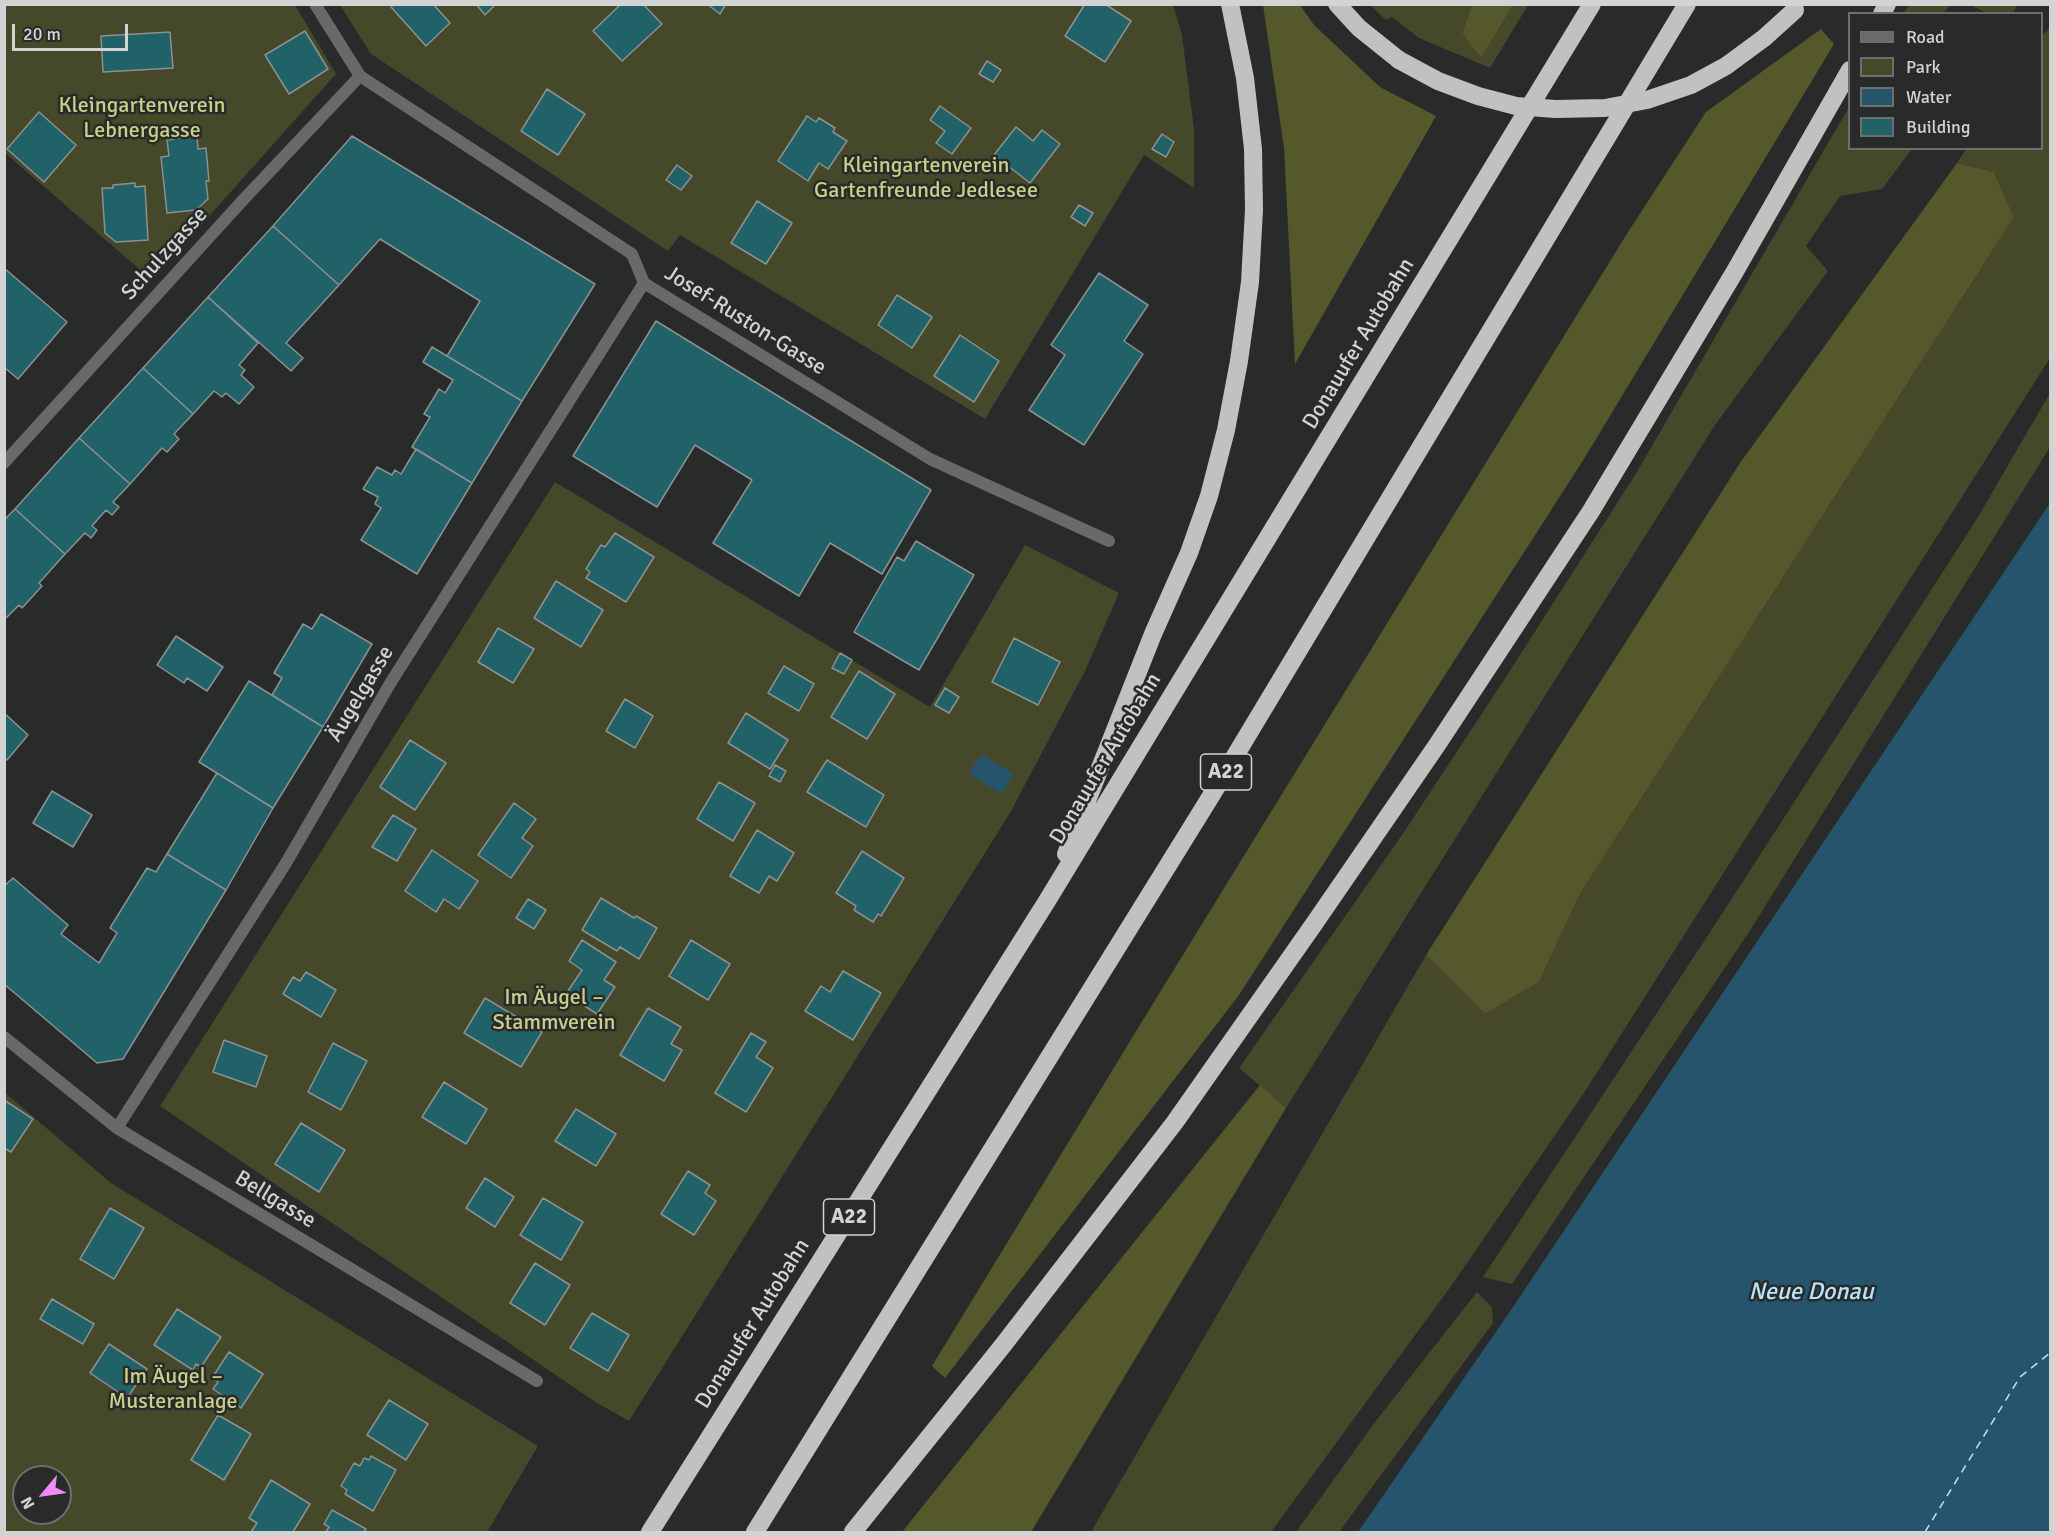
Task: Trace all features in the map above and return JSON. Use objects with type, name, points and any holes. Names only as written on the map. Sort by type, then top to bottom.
[{"type":"highway","points":[[1047,901],[1153,634],[1189,553],[1209,496],[1226,430],[1250,282],[1254,210],[1253,149],[1245,78],[1230,4]]},
{"type":"highway","points":[[1337,4],[1359,28],[1399,60],[1438,81],[1478,96],[1516,106],[1555,109],[1605,108],[1647,100],[1690,85],[1726,66],[1764,38],[1798,7]]},
{"type":"highway","name":"Donauufer Autobahn","points":[[650,1533],[1047,901],[1537,98],[1592,4]]},
{"type":"highway","name":"A22","points":[[755,1533],[1205,806],[1688,4]]},
{"type":"highway","points":[[853,1533],[1004,1344],[1175,1122],[1437,745],[1591,511],[1734,273],[1848,74]]},
{"type":"street","points":[[315,4],[360,76]]},
{"type":"street","name":"Josef-Ruston-Gasse","points":[[360,76],[632,254],[644,283],[930,459],[1108,541]]},
{"type":"street","name":"Schulzgasse","points":[[4,463],[243,200],[360,76]]},
{"type":"street","name":"Äugelgasse","points":[[117,1128],[286,863],[391,682],[644,283]]},
{"type":"street","name":"Bellgasse","points":[[4,1037],[117,1128],[537,1381]]},
{"type":"green space","points":[[1909,4],[1950,5],[1945,12],[1905,12]]},
{"type":"green space","name":"Kleingartenverein Lebnergasse","points":[[5,5],[295,5],[336,74],[152,280],[5,153]]},
{"type":"green space","name":"Kleingartenverein Gartenfreunde Jedlesee","points":[[340,5],[1173,5],[1182,35],[1194,129],[1194,188],[1144,155],[985,419],[680,235],[668,251],[371,54]]},
{"type":"green space","points":[[1263,5],[1300,5],[1314,25],[1380,87],[1436,116],[1295,364],[1284,148]]},
{"type":"green space","points":[[1370,5],[1472,5],[1462,33],[1481,58],[1513,5],[1528,5],[1490,68],[1419,38],[1392,17],[1386,20]]},
{"type":"green space","points":[[1472,5],[1513,5],[1481,58],[1462,33]]},
{"type":"green space","points":[[1969,5],[2018,5],[2013,12],[1986,12]]},
{"type":"green space","points":[[2050,28],[2050,358],[1584,1093],[1454,1282],[1271,1532],[1091,1532],[1426,955],[1485,1014],[1539,982],[1580,894],[2014,217],[1994,172],[1957,163],[1965,150],[2043,150],[2043,35]]},
{"type":"green space","points":[[1821,29],[1834,44],[1584,459],[1239,995],[945,1378],[932,1366],[1628,232],[1706,112]]},
{"type":"green space","points":[[1848,109],[1848,150],[1911,150],[1882,189],[1840,196],[1806,246],[1828,271],[1715,425],[1286,1108],[1239,1068],[1404,832],[1635,475]]},
{"type":"green space","points":[[1957,163],[1994,172],[2014,217],[1580,894],[1539,982],[1485,1014],[1426,955],[1740,463]]},
{"type":"green space","points":[[2050,393],[2050,447],[1751,929],[1512,1284],[1483,1277],[1718,920],[1975,522]]},
{"type":"green space","name":"Im Äugel – Stammverein","points":[[555,482],[930,707],[1025,545],[1119,593],[1085,671],[1010,813],[629,1421],[597,1403],[160,1106]]},
{"type":"green space","points":[[1260,1085],[1286,1108],[1031,1532],[902,1532]]},
{"type":"green space","name":"Im Äugel – Musteranlage","points":[[4,1092],[111,1183],[538,1446],[487,1532],[5,1532]]},
{"type":"green space","points":[[1477,1292],[1492,1307],[1493,1323],[1339,1532],[1296,1532],[1375,1422]]},
{"type":"water","name":"Neue Donau","points":[[2050,503],[2050,1532],[1358,1532],[1513,1307]]},
{"type":"water","points":[[981,754],[1013,774],[1002,794],[969,774]]},
{"type":"building","points":[[394,4],[433,4],[450,23],[426,46],[391,7]]},
{"type":"building","points":[[476,4],[496,4],[485,15]]},
{"type":"building","points":[[621,4],[643,4],[662,24],[622,61],[593,31]]},
{"type":"building","points":[[707,4],[726,4],[720,14]]},
{"type":"building","points":[[1085,4],[1105,4],[1131,21],[1105,62],[1065,36]]},
{"type":"building","points":[[305,31],[328,69],[289,94],[265,55]]},
{"type":"building","points":[[170,32],[173,68],[103,72],[101,36]]},
{"type":"building","points":[[987,61],[1001,70],[993,82],[979,74]]},
{"type":"building","points":[[547,89],[585,114],[558,155],[521,131]]},
{"type":"building","points":[[940,106],[971,128],[952,154],[936,143],[945,131],[930,120]]},
{"type":"building","points":[[39,112],[76,145],[44,182],[7,149]]},
{"type":"building","points":[[807,116],[816,122],[819,118],[835,128],[833,132],[847,141],[828,169],[819,163],[808,181],[778,161]]},
{"type":"building","points":[[1016,127],[1033,141],[1042,130],[1060,144],[1030,183],[994,155]]},
{"type":"building","points":[[1162,134],[1174,142],[1166,157],[1152,149]]},
{"type":"building","points":[[197,136],[198,149],[206,148],[208,199],[196,210],[167,213],[161,157],[169,156],[167,140]]},
{"type":"building","points":[[352,136],[595,284],[522,401],[447,356],[480,301],[380,239],[339,285],[273,226]]},
{"type":"building","points":[[677,165],[692,176],[681,190],[666,180]]},
{"type":"building","points":[[135,183],[135,187],[145,186],[148,240],[116,242],[105,233],[102,188]]},
{"type":"building","points":[[757,201],[792,223],[766,264],[731,243]]},
{"type":"building","points":[[1079,205],[1093,213],[1085,226],[1071,217]]},
{"type":"building","points":[[273,226],[339,285],[286,343],[303,358],[291,371],[208,297]]},
{"type":"building","points":[[4,268],[67,322],[18,379],[4,367]]},
{"type":"building","points":[[1099,273],[1148,305],[1124,341],[1143,354],[1084,445],[1029,410],[1065,355],[1051,345]]},
{"type":"building","points":[[897,295],[932,317],[912,348],[878,325]]},
{"type":"building","points":[[208,297],[258,343],[239,365],[245,370],[241,375],[254,387],[239,404],[226,393],[222,397],[214,391],[193,414],[143,368]]},
{"type":"building","points":[[656,321],[931,490],[882,574],[830,543],[799,596],[713,543],[752,480],[695,445],[657,507],[573,456]]},
{"type":"building","points":[[960,335],[999,361],[974,402],[934,376]]},
{"type":"building","points":[[432,347],[522,401],[472,483],[412,447],[430,417],[424,414],[439,389],[445,393],[453,380],[423,362]]},
{"type":"building","points":[[143,368],[193,414],[174,434],[179,439],[167,452],[162,448],[130,484],[79,438]]},
{"type":"building","points":[[79,438],[130,484],[113,502],[119,507],[112,515],[106,510],[92,526],[97,530],[91,538],[85,533],[65,554],[15,509]]},
{"type":"building","points":[[416,449],[472,483],[417,574],[361,540],[381,508],[375,504],[378,497],[363,489],[377,467],[392,475],[395,470],[401,474]]},
{"type":"building","points":[[15,509],[65,554],[39,583],[42,586],[22,608],[19,605],[4,620],[4,520]]},
{"type":"building","points":[[615,533],[654,557],[626,602],[586,578],[590,572],[586,569],[601,545],[605,547]]},
{"type":"building","points":[[916,541],[974,575],[919,670],[854,632],[897,557],[904,561]]},
{"type":"building","points":[[556,581],[603,610],[581,647],[534,618]]},
{"type":"building","points":[[321,614],[372,644],[323,727],[272,695],[282,678],[274,673],[303,624],[312,629]]},
{"type":"building","points":[[498,628],[534,649],[513,683],[478,662]]},
{"type":"building","points":[[176,636],[223,667],[207,691],[187,678],[184,683],[157,665]]},
{"type":"building","points":[[1014,638],[1060,662],[1038,705],[992,682]]},
{"type":"building","points":[[840,653],[852,660],[844,674],[832,668]]},
{"type":"building","points":[[784,666],[814,684],[799,711],[768,693]]},
{"type":"building","points":[[859,671],[895,694],[867,739],[831,717]]},
{"type":"building","points":[[249,681],[323,727],[273,808],[199,762]]},
{"type":"building","points":[[945,688],[959,697],[949,713],[935,705]]},
{"type":"building","points":[[625,699],[653,716],[635,748],[606,731]]},
{"type":"building","points":[[4,713],[28,735],[7,760],[4,758]]},
{"type":"building","points":[[746,713],[788,740],[770,769],[728,743]]},
{"type":"building","points":[[410,740],[446,763],[415,810],[380,787]]},
{"type":"building","points":[[827,760],[884,795],[866,827],[807,792]]},
{"type":"building","points":[[775,765],[786,771],[780,782],[769,776]]},
{"type":"building","points":[[217,773],[273,808],[226,890],[167,854]]},
{"type":"building","points":[[719,782],[755,803],[733,841],[697,819]]},
{"type":"building","points":[[52,791],[92,815],[73,847],[33,823]]},
{"type":"building","points":[[514,803],[536,819],[522,838],[533,846],[511,878],[478,855]]},
{"type":"building","points":[[393,815],[416,829],[397,861],[372,847]]},
{"type":"building","points":[[757,830],[794,853],[777,881],[769,876],[759,893],[730,876]]},
{"type":"building","points":[[432,850],[478,881],[459,909],[444,899],[436,912],[405,891]]},
{"type":"building","points":[[862,851],[904,878],[881,916],[878,914],[873,922],[854,910],[856,906],[836,893]]},
{"type":"building","points":[[167,854],[226,890],[123,1059],[97,1063],[4,984],[4,886],[13,878],[68,925],[61,934],[99,963],[117,933],[110,928],[147,868],[156,872]]},
{"type":"building","points":[[601,898],[634,918],[636,916],[657,928],[639,959],[620,947],[617,951],[582,930]]},
{"type":"building","points":[[528,899],[546,910],[534,929],[516,918]]},
{"type":"building","points":[[582,940],[616,962],[604,980],[615,987],[597,1014],[566,994],[582,970],[569,961]]},
{"type":"building","points":[[691,940],[730,964],[708,1000],[669,976]]},
{"type":"building","points":[[843,971],[881,993],[853,1040],[805,1011],[821,986],[830,992]]},
{"type":"building","points":[[306,972],[336,990],[321,1017],[283,994],[293,977],[300,981]]},
{"type":"building","points":[[485,998],[542,1032],[521,1067],[464,1033]]},
{"type":"building","points":[[648,1008],[681,1027],[671,1044],[682,1050],[664,1081],[620,1055]]},
{"type":"building","points":[[751,1033],[766,1042],[756,1057],[773,1068],[746,1112],[715,1093]]},
{"type":"building","points":[[224,1040],[267,1056],[256,1087],[213,1072]]},
{"type":"building","points":[[333,1043],[367,1061],[341,1110],[308,1092]]},
{"type":"building","points":[[444,1082],[487,1109],[466,1144],[422,1117]]},
{"type":"building","points":[[4,1100],[33,1119],[11,1152],[4,1148]]},
{"type":"building","points":[[576,1109],[616,1134],[596,1166],[555,1141]]},
{"type":"building","points":[[301,1123],[345,1150],[319,1192],[275,1164]]},
{"type":"building","points":[[688,1171],[710,1185],[705,1193],[716,1201],[694,1235],[661,1214]]},
{"type":"building","points":[[485,1178],[514,1197],[495,1227],[466,1208]]},
{"type":"building","points":[[543,1198],[583,1222],[561,1260],[520,1235]]},
{"type":"building","points":[[110,1208],[144,1228],[114,1279],[80,1259]]},
{"type":"building","points":[[535,1263],[570,1285],[545,1325],[510,1303]]},
{"type":"building","points":[[52,1299],[94,1324],[83,1344],[40,1319]]},
{"type":"building","points":[[177,1309],[221,1337],[201,1367],[196,1364],[193,1370],[154,1345]]},
{"type":"building","points":[[592,1313],[629,1335],[608,1371],[570,1348]]},
{"type":"building","points":[[109,1344],[147,1369],[127,1398],[90,1373]]},
{"type":"building","points":[[229,1352],[263,1374],[241,1408],[213,1389],[218,1382],[212,1378]]},
{"type":"building","points":[[389,1400],[428,1424],[406,1460],[367,1435]]},
{"type":"building","points":[[218,1415],[251,1434],[224,1480],[191,1460]]},
{"type":"building","points":[[371,1456],[396,1470],[373,1511],[345,1494],[347,1490],[341,1486],[354,1463],[360,1466],[364,1458],[369,1460]]},
{"type":"building","points":[[271,1480],[310,1504],[293,1532],[251,1532],[257,1523],[249,1518]]},
{"type":"building","points":[[332,1510],[366,1529],[364,1532],[326,1532],[329,1527],[324,1524]]},
{"type":"ferry route","points":[[1925,1532],[2020,1377],[2050,1353]]}]
